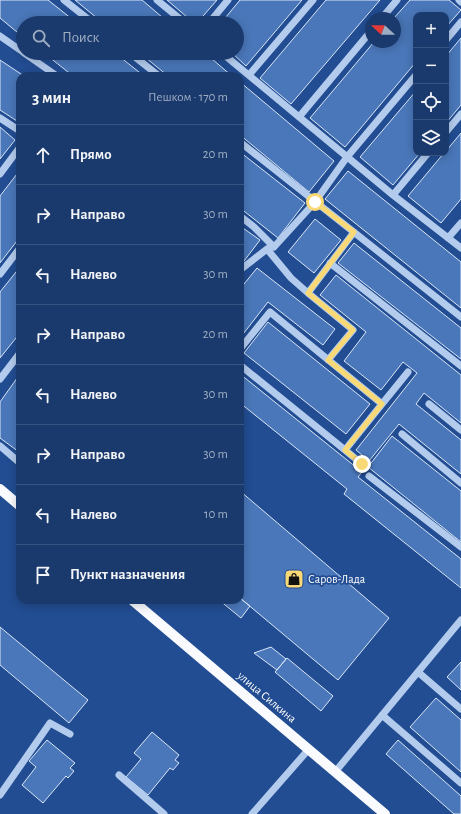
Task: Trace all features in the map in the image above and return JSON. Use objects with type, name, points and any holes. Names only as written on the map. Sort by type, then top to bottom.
[{"type":"main road","points":[[0,489],[16,503]]},
{"type":"main road","name":"улица Силкина","points":[[137,604],[385,814]]},
{"type":"lane","points":[[64,0],[84,16]]},
{"type":"lane","points":[[157,0],[176,16]]},
{"type":"lane","points":[[214,16],[228,0]]},
{"type":"lane","points":[[249,75],[313,0]]},
{"type":"lane","points":[[387,12],[397,0]]},
{"type":"lane","points":[[449,36],[461,22]]},
{"type":"lane","points":[[0,36],[16,48]]},
{"type":"lane","points":[[299,117],[365,38]]},
{"type":"lane","points":[[33,60],[51,72]]},
{"type":"lane","points":[[139,60],[153,72]]},
{"type":"lane","points":[[231,60],[347,157],[461,248]]},
{"type":"lane","points":[[244,267],[271,248],[315,202],[347,157],[413,79]]},
{"type":"lane","points":[[449,128],[461,114]]},
{"type":"lane","points":[[0,118],[16,128]]},
{"type":"lane","points":[[244,145],[461,317]]},
{"type":"lane","points":[[0,174],[16,152]]},
{"type":"lane","points":[[393,194],[425,156]]},
{"type":"lane","points":[[244,219],[254,227],[271,248],[291,278],[353,330],[328,360]]},
{"type":"lane","points":[[448,238],[461,223]]},
{"type":"lane","points":[[308,293],[354,232]]},
{"type":"lane","points":[[0,274],[16,253]]},
{"type":"lane","points":[[330,263],[461,366]]},
{"type":"lane","points":[[244,344],[270,312],[382,404]]},
{"type":"lane","points":[[0,379],[16,357]]},
{"type":"lane","points":[[244,368],[362,464]]},
{"type":"lane","points":[[345,450],[408,372]]},
{"type":"lane","points":[[428,404],[461,430]]},
{"type":"lane","points":[[402,434],[461,483]]},
{"type":"lane","points":[[0,446],[16,459]]},
{"type":"lane","points":[[369,476],[461,548]]},
{"type":"lane","points":[[335,772],[460,624]]},
{"type":"lane","points":[[418,672],[461,709]]},
{"type":"lane","points":[[382,715],[461,784]]},
{"type":"lane","points":[[0,794],[50,723],[70,734]]},
{"type":"lane","points":[[252,814],[309,749]]},
{"type":"lane","points":[[119,775],[164,814]]},
{"type":"building","points":[[0,0],[48,0],[68,16],[16,16],[16,31],[0,18]]},
{"type":"building","points":[[75,0],[142,0],[161,16],[94,16]]},
{"type":"building","points":[[167,0],[217,0],[203,16],[186,16]]},
{"type":"building","points":[[240,0],[302,0],[246,66],[240,60],[244,60],[244,16],[227,16]]},
{"type":"building","points":[[326,0],[380,0],[370,12],[365,12],[365,18],[291,104],[260,78]]},
{"type":"building","points":[[410,0],[449,0],[461,10],[449,24],[449,12],[413,12],[413,66],[345,147],[310,118],[369,48],[401,48],[401,12],[399,12]]},
{"type":"building","points":[[461,38],[461,105],[449,119],[449,84],[449,52]]},
{"type":"building","points":[[0,60],[18,72],[16,72],[16,120],[0,110]]},
{"type":"building","points":[[53,60],[124,60],[139,72],[68,72]]},
{"type":"building","points":[[149,60],[213,60],[227,72],[163,72]]},
{"type":"building","points":[[244,85],[334,161],[309,192],[244,138]]},
{"type":"building","points":[[413,95],[413,156],[417,156],[393,185],[360,157]]},
{"type":"building","points":[[0,127],[15,140],[0,159]]},
{"type":"building","points":[[461,133],[461,199],[441,223],[408,196],[441,156],[449,156],[449,147]]},
{"type":"building","points":[[244,155],[305,203],[278,238],[244,211]]},
{"type":"building","points":[[348,171],[461,262],[461,308],[325,199]]},
{"type":"building","points":[[16,175],[16,242],[0,263],[0,196]]},
{"type":"building","points":[[315,219],[341,240],[314,273],[288,252]]},
{"type":"building","points":[[244,229],[260,240],[244,261]]},
{"type":"building","points":[[354,243],[461,328],[461,359],[338,263]]},
{"type":"building","points":[[257,268],[335,329],[323,345],[268,302],[244,333],[244,284]]},
{"type":"building","points":[[16,272],[16,338],[0,358],[0,292]]},
{"type":"building","points":[[336,275],[461,375],[461,423],[424,393],[416,404],[461,440],[461,474],[399,424],[369,461],[356,450],[417,373],[403,362],[381,390],[344,361],[366,332],[320,295]]},
{"type":"building","points":[[268,322],[370,404],[346,434],[244,353]]},
{"type":"building","points":[[244,377],[362,472],[358,477],[461,559],[461,588],[344,494],[347,489],[244,406]]},
{"type":"building","points":[[16,380],[16,450],[0,438],[0,402]]},
{"type":"building","points":[[392,436],[461,491],[461,542],[368,467]]},
{"type":"building","points":[[244,494],[389,618],[338,680],[244,601]]},
{"type":"building","points":[[244,601],[250,606],[241,618],[224,604],[244,604]]},
{"type":"building","points":[[0,627],[88,700],[69,723],[0,665]]},
{"type":"building","points":[[271,647],[286,659],[277,670],[254,653]]},
{"type":"building","points":[[287,658],[333,696],[321,711],[275,672]]},
{"type":"building","points":[[461,662],[461,690],[447,677]]},
{"type":"building","points":[[436,698],[461,720],[461,772],[410,727]]},
{"type":"building","points":[[152,732],[179,755],[175,760],[179,763],[173,770],[170,768],[148,795],[126,777],[141,759],[134,753]]},
{"type":"building","points":[[47,740],[75,763],[70,768],[74,771],[68,778],[66,776],[43,803],[22,785],[36,767],[29,761]]},
{"type":"building","points":[[398,740],[461,796],[461,814],[454,814],[386,754]]},
{"type":"place","name":"Саров-Лада","points":[[294,579]]},
{"type":"route","points":[[315,202],[354,232],[308,293],[353,330],[328,360],[382,404],[345,450],[362,464]]}]
